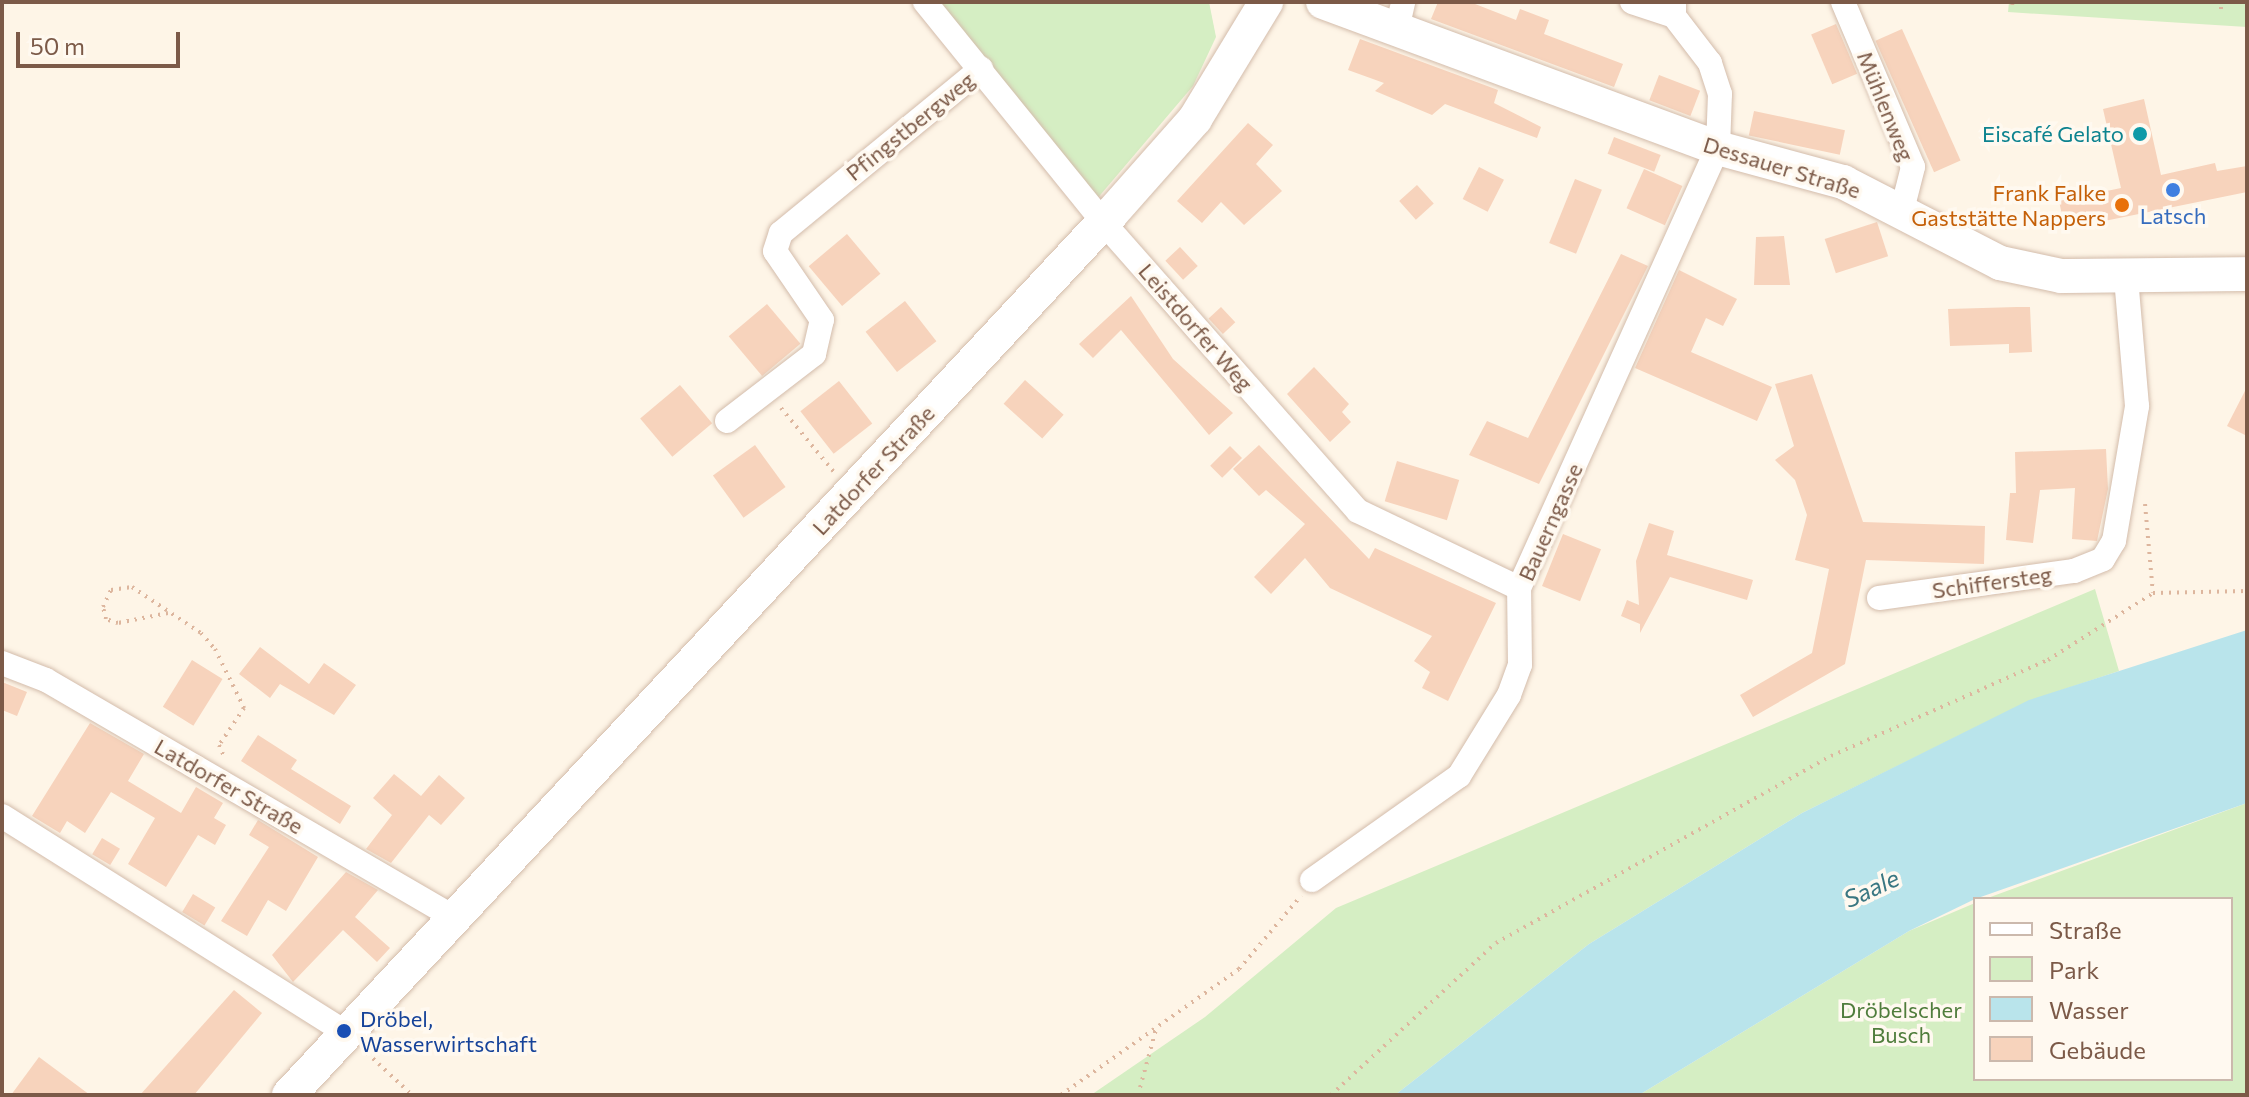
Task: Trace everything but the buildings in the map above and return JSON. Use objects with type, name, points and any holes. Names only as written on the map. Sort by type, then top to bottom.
[{"type":"main road","name":"Latdorfer Straße","points":[[289,1095],[333,1043],[1103,222],[1195,119],[1266,2]]},
{"type":"main road","name":"Dessauer Straße","points":[[1323,2],[1400,16],[1718,148],[1843,182],[2000,263],[2061,276],[2247,274]]},
{"type":"street","name":"Leistdorfer Weg","points":[[925,2],[1103,222],[1358,511],[1519,588]]},
{"type":"street","points":[[1632,2],[1674,9],[1710,63],[1720,94],[1718,148]]},
{"type":"street","name":"Mühlenweg","points":[[1843,2],[1913,167],[1902,210]]},
{"type":"street","name":"Pfingstbergweg","points":[[767,390],[814,354],[822,320],[775,251],[781,233],[839,182],[981,69]]},
{"type":"street","name":"Bauerngasse","points":[[1312,880],[1459,776],[1520,665],[1519,588],[1718,148]]},
{"type":"street","name":"Schiffersteg","points":[[1879,598],[2074,571],[2103,559],[2114,541],[2137,406],[2126,277]]},
{"type":"street","points":[[727,421],[767,390]]},
{"type":"street","name":"Latdorfer Straße","points":[[2,663],[46,680],[452,916]]},
{"type":"street","points":[[2,816],[333,1043]]},
{"type":"path","points":[[2221,2],[2221,9]]},
{"type":"path","points":[[767,390],[851,493]]},
{"type":"path","points":[[168,613],[118,623],[106,619],[103,607],[111,590],[132,587],[168,613],[215,649],[244,708],[219,745],[243,794]]},
{"type":"path","points":[[1331,1095],[1496,943],[1831,756],[2048,660],[2153,593],[2247,591]]},
{"type":"path","points":[[1061,1095],[1239,969],[1312,880]]},
{"type":"path","points":[[1138,1095],[1157,1027]]},
{"type":"path","points":[[333,1043],[412,1095]]},
{"type":"green space","points":[[940,2],[1209,2],[1216,37],[1193,86],[1096,200]]},
{"type":"green space","points":[[2009,2],[2247,2],[2247,27],[2008,12]]},
{"type":"green space","points":[[2095,589],[2119,671],[2029,701],[1802,813],[1589,944],[1395,1095],[1091,1095],[1205,1017],[1336,908]]},
{"type":"green space","name":"Dröbelscher Busch","points":[[2247,803],[2247,1095],[1639,1095],[1909,931],[1973,904],[1973,1081],[2233,1081],[2233,897],[1990,897]]},
{"type":"water","name":"Saale","points":[[2247,630],[2247,803],[1981,897],[1973,897],[1973,900],[1909,931],[1639,1095],[1395,1095],[1589,944],[1802,813],[2029,700]]},
{"type":"place","name":"Eiscafé Gelato","points":[[2140,134]]},
{"type":"place","name":"Latsch","points":[[2173,190]]},
{"type":"place","name":"Frank Falke Gaststätte Nappers","points":[[2122,205]]},
{"type":"place","name":"Dröbel, Wasserwirtschaft","points":[[344,1031]]}]
